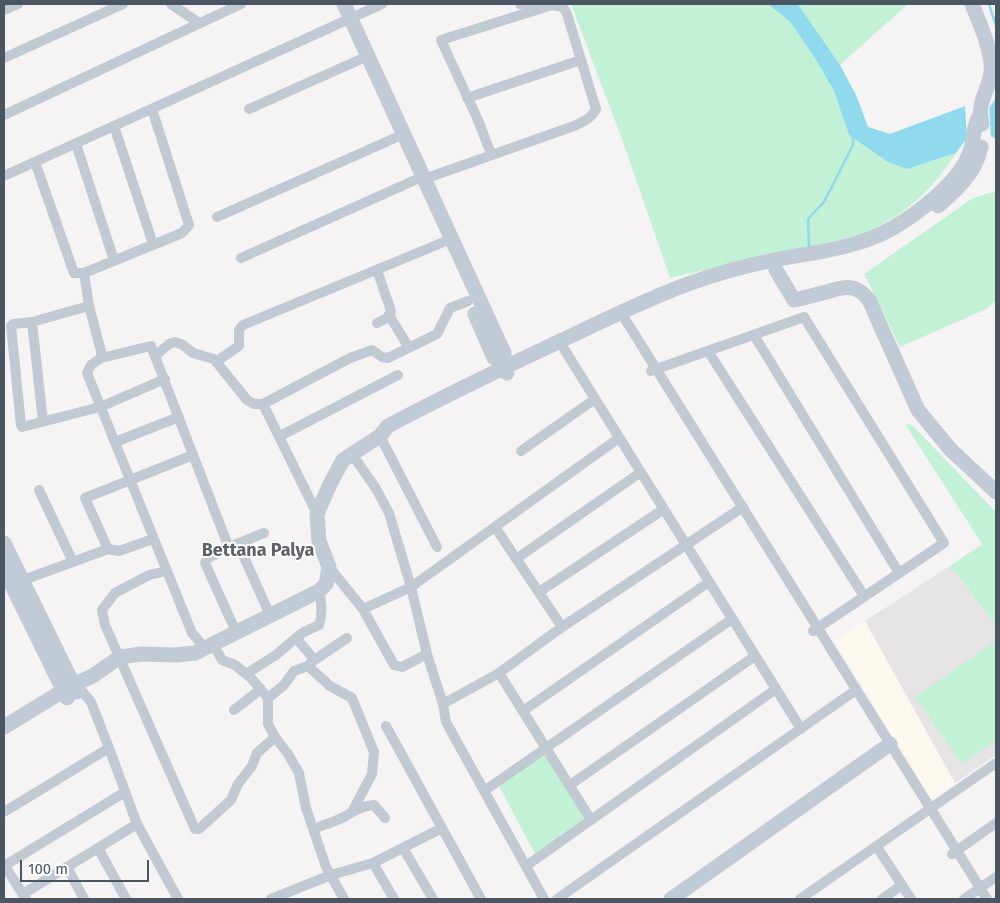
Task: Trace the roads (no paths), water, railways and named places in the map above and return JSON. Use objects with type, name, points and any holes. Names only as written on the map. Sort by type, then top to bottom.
[{"type":"street","points":[[4,10],[18,4]]},
{"type":"street","points":[[4,58],[123,4]]},
{"type":"street","points":[[171,4],[199,23]]},
{"type":"street","points":[[4,115],[241,4]]},
{"type":"street","points":[[333,4],[345,14],[447,241],[504,353],[504,367]]},
{"type":"street","points":[[4,176],[152,109],[345,14],[382,4]]},
{"type":"street","points":[[241,258],[419,180],[574,126],[592,116],[596,109],[567,14],[563,7],[520,4]]},
{"type":"street","points":[[504,367],[564,349],[622,321],[700,289],[776,270],[842,258],[879,245],[915,224],[955,192],[974,168],[980,150],[983,134],[980,115],[981,104],[992,70],[991,59],[972,4]]},
{"type":"street","points":[[491,154],[441,40],[552,5]]},
{"type":"street","points":[[345,14],[359,60],[395,138],[419,180]]},
{"type":"street","points":[[249,109],[359,60]]},
{"type":"street","points":[[467,98],[581,60]]},
{"type":"street","points":[[36,162],[74,273],[84,273],[182,233],[189,225],[152,109]]},
{"type":"street","points":[[317,514],[343,460],[351,453],[380,436],[388,426],[504,367],[685,285],[778,260],[826,251],[882,235],[926,205],[959,172],[971,150],[975,124],[980,115]]},
{"type":"street","points":[[114,126],[153,244]]},
{"type":"street","points":[[217,217],[395,138]]},
{"type":"street","points":[[76,144],[114,260]]},
{"type":"street","points":[[447,241],[468,300],[494,358],[504,367]]},
{"type":"street","points":[[217,361],[239,346],[239,330],[242,325],[447,241]]},
{"type":"street","points":[[377,270],[390,306],[390,315],[409,348]]},
{"type":"street","points":[[776,270],[794,300],[843,287],[855,288],[863,292],[869,300],[918,410],[950,449],[996,492]]},
{"type":"street","points":[[84,273],[89,306],[101,351],[101,358]]},
{"type":"street","points":[[155,356],[169,344],[175,342],[183,345],[190,352],[217,361],[247,400],[254,404],[263,404],[350,358],[372,350],[382,357],[388,358],[438,334],[450,308],[468,300]]},
{"type":"street","points":[[89,306],[32,322],[10,326],[21,425],[24,427],[100,407],[165,380]]},
{"type":"street","points":[[377,323],[390,315]]},
{"type":"street","points":[[653,370],[804,317],[944,543],[815,629]]},
{"type":"street","points":[[622,321],[978,893],[987,899]]},
{"type":"street","points":[[32,322],[43,421]]},
{"type":"street","points":[[754,335],[900,572]]},
{"type":"street","points":[[270,615],[233,546],[193,455],[151,346],[101,358],[91,365],[87,373],[192,633],[209,646],[222,660],[235,665],[246,674],[268,698],[268,724],[299,774],[306,808],[326,867],[344,899]]},
{"type":"street","points":[[564,349],[801,729]]},
{"type":"street","points":[[708,351],[864,596]]},
{"type":"street","points":[[280,436],[398,375]]},
{"type":"street","points":[[521,451],[595,399]]},
{"type":"street","points":[[263,404],[317,514],[319,541],[329,567],[364,609],[396,666],[402,667],[427,654]]},
{"type":"street","points":[[115,442],[179,417]]},
{"type":"street","points":[[380,436],[437,547]]},
{"type":"street","points":[[364,609],[411,587],[619,438]]},
{"type":"street","points":[[351,453],[374,486],[389,513],[411,587],[427,654],[443,704],[446,722],[487,790],[528,864],[551,899]]},
{"type":"street","points":[[108,549],[85,498],[193,455]]},
{"type":"street","points":[[516,559],[641,472]]},
{"type":"street","points":[[39,490],[73,562]]},
{"type":"street","points":[[539,592],[664,509]]},
{"type":"street","points":[[443,704],[499,673],[562,627],[740,509]]},
{"type":"street","points":[[495,527],[562,627]]},
{"type":"street","points":[[236,632],[205,564],[208,558],[264,533]]},
{"type":"street","points":[[17,582],[108,549],[119,551],[153,540]]},
{"type":"street","points":[[4,543],[17,582],[72,691],[91,702],[137,824],[178,899]]},
{"type":"street","points":[[4,737],[120,657],[141,654],[176,655],[195,653],[319,591],[326,584],[329,567]]},
{"type":"street","points":[[4,569],[17,582]]},
{"type":"street","points":[[166,571],[149,575],[115,593],[102,610],[105,625],[195,829],[199,829],[231,800],[238,784],[252,766],[257,752],[275,737]]},
{"type":"street","points":[[523,711],[709,582]]},
{"type":"street","points":[[246,674],[276,655],[304,632],[319,625],[322,616],[322,600],[319,591]]},
{"type":"street","points":[[487,790],[732,619]]},
{"type":"street","points":[[297,637],[298,641],[312,656],[310,664]]},
{"type":"street","points":[[268,698],[284,684],[294,671],[310,664],[347,638]]},
{"type":"street","points":[[570,785],[755,656]]},
{"type":"street","points":[[310,664],[330,686],[352,698],[374,752],[372,774],[352,812]]},
{"type":"street","points":[[499,673],[591,820]]},
{"type":"street","points":[[234,710],[261,689]]},
{"type":"street","points":[[528,864],[776,689]]},
{"type":"street","points":[[4,727],[72,691]]},
{"type":"street","points":[[557,899],[854,692]]},
{"type":"street","points":[[443,704],[487,790]]},
{"type":"street","points":[[386,726],[481,899]]},
{"type":"street","points":[[4,812],[109,748]]},
{"type":"street","points":[[671,899],[890,750]]},
{"type":"street","points":[[688,899],[890,750]]},
{"type":"street","points":[[800,899],[996,763]]},
{"type":"street","points":[[125,792],[4,866],[24,897],[67,867],[137,824]]},
{"type":"street","points":[[313,829],[343,817],[358,808],[374,805],[385,818]]},
{"type":"street","points":[[954,853],[996,823]]},
{"type":"street","points":[[271,899],[291,895],[331,875],[373,863],[442,828]]},
{"type":"street","points":[[876,847],[911,899]]},
{"type":"street","points":[[98,848],[126,899]]},
{"type":"street","points":[[403,848],[433,899]]},
{"type":"street","points":[[373,863],[394,899]]},
{"type":"street","points":[[528,864],[544,899]]},
{"type":"street","points":[[67,867],[84,899]]},
{"type":"street","points":[[964,899],[978,893],[996,877]]},
{"type":"street","points":[[882,899],[902,886]]},
{"type":"water","points":[[768,4],[796,4],[799,6],[840,65],[856,95],[868,127],[890,134],[965,106],[967,138],[956,153],[907,169],[888,162],[849,135],[834,91],[815,58],[790,22]]},
{"type":"water","points":[[996,98],[996,139],[991,136],[989,108]]},
{"type":"waterway","points":[[989,4],[996,26]]},
{"type":"waterway","points":[[809,247],[808,219],[824,202],[853,145],[853,137]]},
{"type":"district","name":"Bettana Palya","points":[[258,551]]}]
